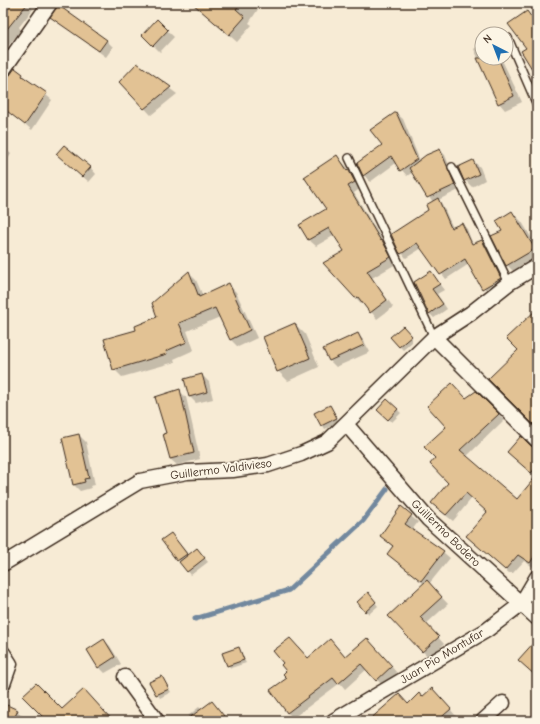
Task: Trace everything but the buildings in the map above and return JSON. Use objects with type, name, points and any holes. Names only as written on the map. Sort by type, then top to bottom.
[{"type":"street","points":[[3,70],[50,3]]},
{"type":"street","name":"Guillermo Valdivieso","points":[[3,564],[140,481],[187,472],[233,470],[268,465],[301,454],[327,442],[434,336],[471,313],[509,282],[537,266]]},
{"type":"street","points":[[434,336],[537,440]]},
{"type":"street","name":"Guillermo Bodero","points":[[346,424],[428,519],[537,618]]},
{"type":"street","name":"Juan Pio Montufar","points":[[333,721],[487,630],[521,604],[537,577]]},
{"type":"street","points":[[3,654],[10,664],[3,684]]},
{"type":"street","points":[[125,677],[157,721]]},
{"type":"street","points":[[483,721],[503,704]]},
{"type":"lane","points":[[514,52],[537,105]]},
{"type":"lane","points":[[349,158],[434,336]]},
{"type":"lane","points":[[452,167],[509,282]]},
{"type":"waterway","points":[[195,619],[289,590],[363,521],[387,489]]}]
